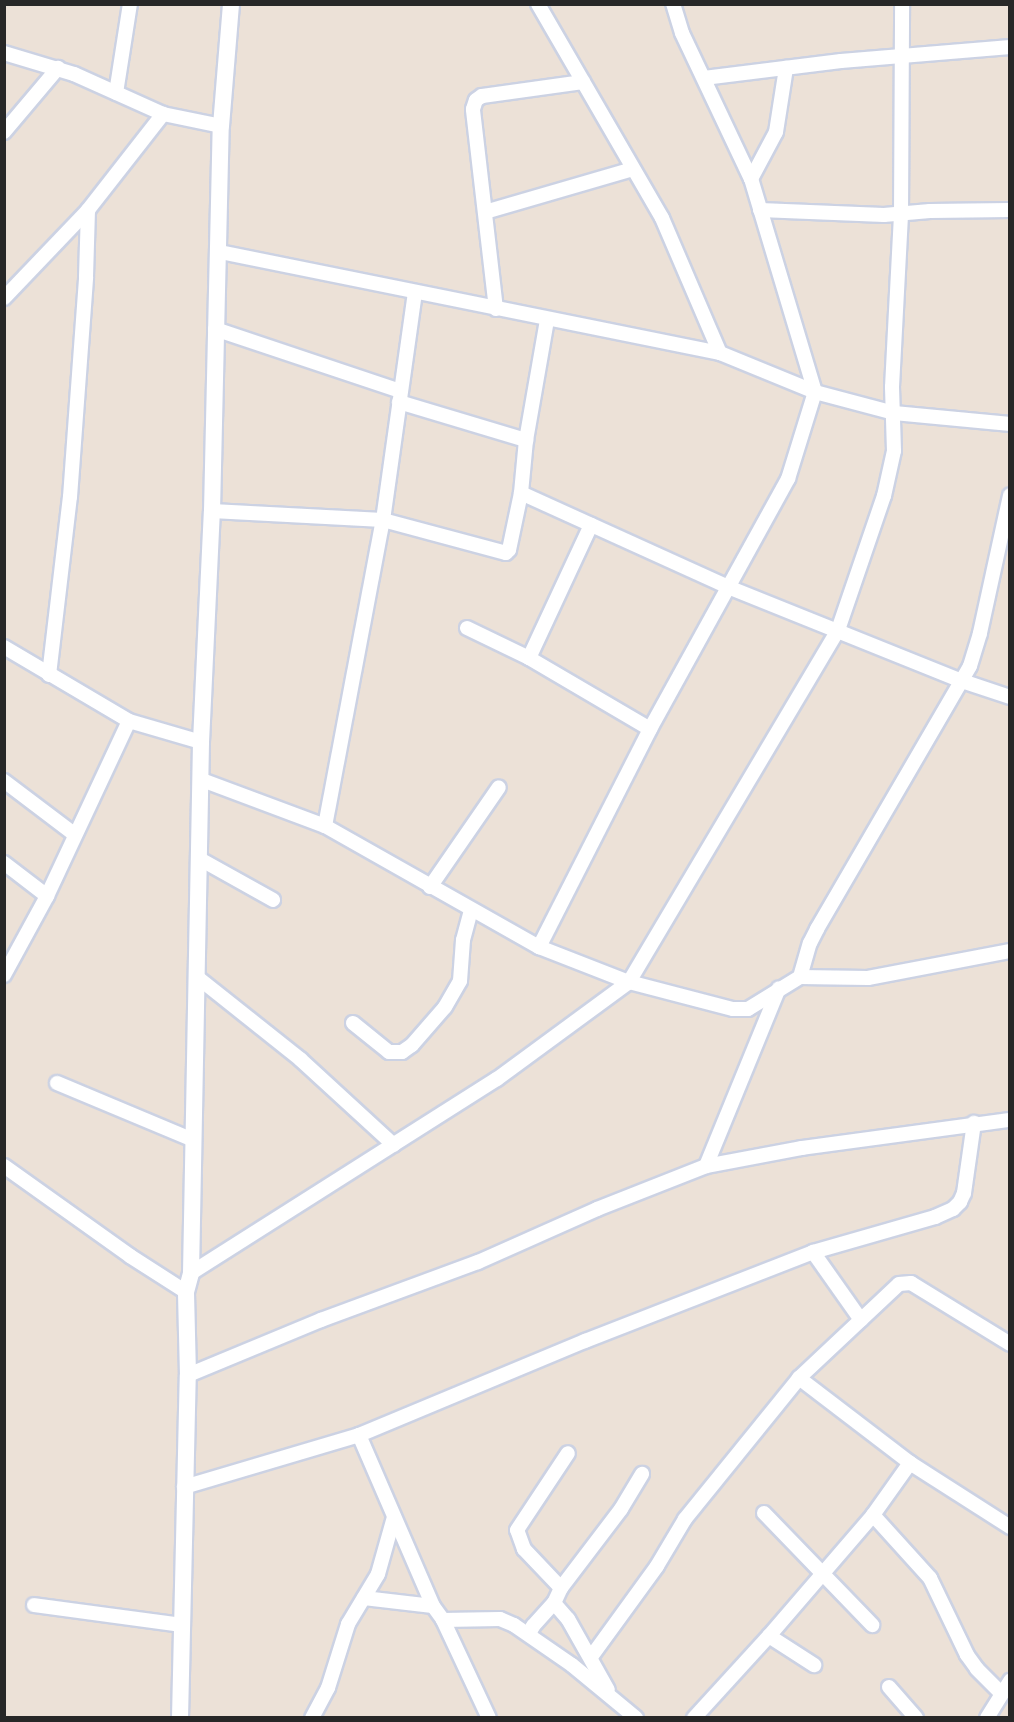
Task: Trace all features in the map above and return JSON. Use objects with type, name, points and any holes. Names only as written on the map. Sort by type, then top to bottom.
[{"type":"street","points":[[116,93],[130,4]]},
{"type":"street","points":[[180,1718],[188,1375],[186,1292],[190,1273],[201,742],[212,511],[215,329],[220,252],[221,126],[231,4]]},
{"type":"street","points":[[538,4],[662,218],[720,353]]},
{"type":"street","points":[[538,947],[650,729],[788,479],[815,392],[751,179],[704,78],[673,4]]},
{"type":"street","points":[[190,1273],[497,1079],[629,982],[838,630],[884,496],[894,451],[892,387],[901,215],[904,55],[902,4]]},
{"type":"street","points":[[704,78],[904,55],[1010,47]]},
{"type":"street","points":[[4,53],[58,68],[163,114],[221,126]]},
{"type":"street","points":[[4,132],[58,68]]},
{"type":"street","points":[[751,179],[776,132],[786,68]]},
{"type":"street","points":[[496,309],[473,109],[476,100],[482,96],[583,82]]},
{"type":"street","points":[[4,298],[88,210],[163,114]]},
{"type":"street","points":[[485,212],[633,169]]},
{"type":"street","points":[[49,675],[70,497],[86,277],[88,210]]},
{"type":"street","points":[[760,210],[901,215],[930,211],[1010,210]]},
{"type":"street","points":[[220,252],[547,320],[720,353],[815,392],[894,413],[1010,424]]},
{"type":"street","points":[[325,826],[383,520],[415,292]]},
{"type":"street","points":[[212,511],[383,520],[506,553],[509,550],[521,494],[526,440],[547,320]]},
{"type":"street","points":[[215,329],[399,397],[526,440]]},
{"type":"street","points":[[521,494],[728,587],[962,681],[1010,697]]},
{"type":"street","points":[[800,977],[810,942],[817,929],[970,666],[980,633],[1010,495]]},
{"type":"street","points":[[530,658],[591,525]]},
{"type":"street","points":[[467,628],[530,658],[650,729]]},
{"type":"street","points":[[4,647],[129,721],[201,742]]},
{"type":"street","points":[[6,970],[47,896],[74,834],[129,721]]},
{"type":"street","points":[[202,780],[325,826],[538,947],[629,982],[741,1011],[800,977],[868,978],[1010,951]]},
{"type":"street","points":[[4,781],[74,834]]},
{"type":"street","points":[[430,887],[499,787]]},
{"type":"street","points":[[198,858],[273,900]]},
{"type":"street","points":[[4,863],[47,896]]},
{"type":"street","points":[[353,1023],[389,1052],[402,1052],[412,1045],[445,1007],[460,981],[463,940],[471,911]]},
{"type":"street","points":[[197,977],[300,1059],[394,1145]]},
{"type":"street","points":[[706,1166],[779,988]]},
{"type":"street","points":[[57,1083],[191,1139]]},
{"type":"street","points":[[188,1375],[321,1320],[478,1262],[597,1209],[706,1166],[802,1148],[1010,1120]]},
{"type":"street","points":[[184,1487],[359,1435],[585,1341],[813,1252],[935,1217],[953,1209],[960,1202],[964,1193],[974,1124]]},
{"type":"street","points":[[4,1166],[130,1256],[186,1292]]},
{"type":"street","points":[[813,1252],[861,1320]]},
{"type":"street","points":[[591,1657],[657,1566],[685,1519],[800,1378],[899,1284],[911,1283],[1010,1344]]},
{"type":"street","points":[[800,1378],[910,1463],[1010,1527]]},
{"type":"street","points":[[359,1435],[433,1606],[443,1620],[489,1718]]},
{"type":"street","points":[[561,1588],[524,1549],[517,1530],[568,1453]]},
{"type":"street","points":[[694,1718],[769,1636],[873,1515],[910,1463]]},
{"type":"street","points":[[529,1634],[533,1626],[554,1604],[561,1588],[621,1509],[642,1474]]},
{"type":"street","points":[[764,1513],[872,1624]]},
{"type":"street","points":[[873,1515],[930,1578],[967,1655],[1002,1694]]},
{"type":"street","points":[[312,1718],[328,1688],[348,1624],[378,1574],[394,1516]]},
{"type":"street","points":[[364,1598],[433,1606]]},
{"type":"street","points":[[554,1604],[568,1618],[611,1694]]},
{"type":"street","points":[[34,1605],[181,1625]]},
{"type":"street","points":[[443,1620],[500,1619],[529,1634],[611,1694],[636,1718]]},
{"type":"street","points":[[769,1636],[814,1665]]},
{"type":"street","points":[[994,1715],[1002,1694],[1010,1682]]},
{"type":"street","points":[[889,1687],[916,1718]]}]
